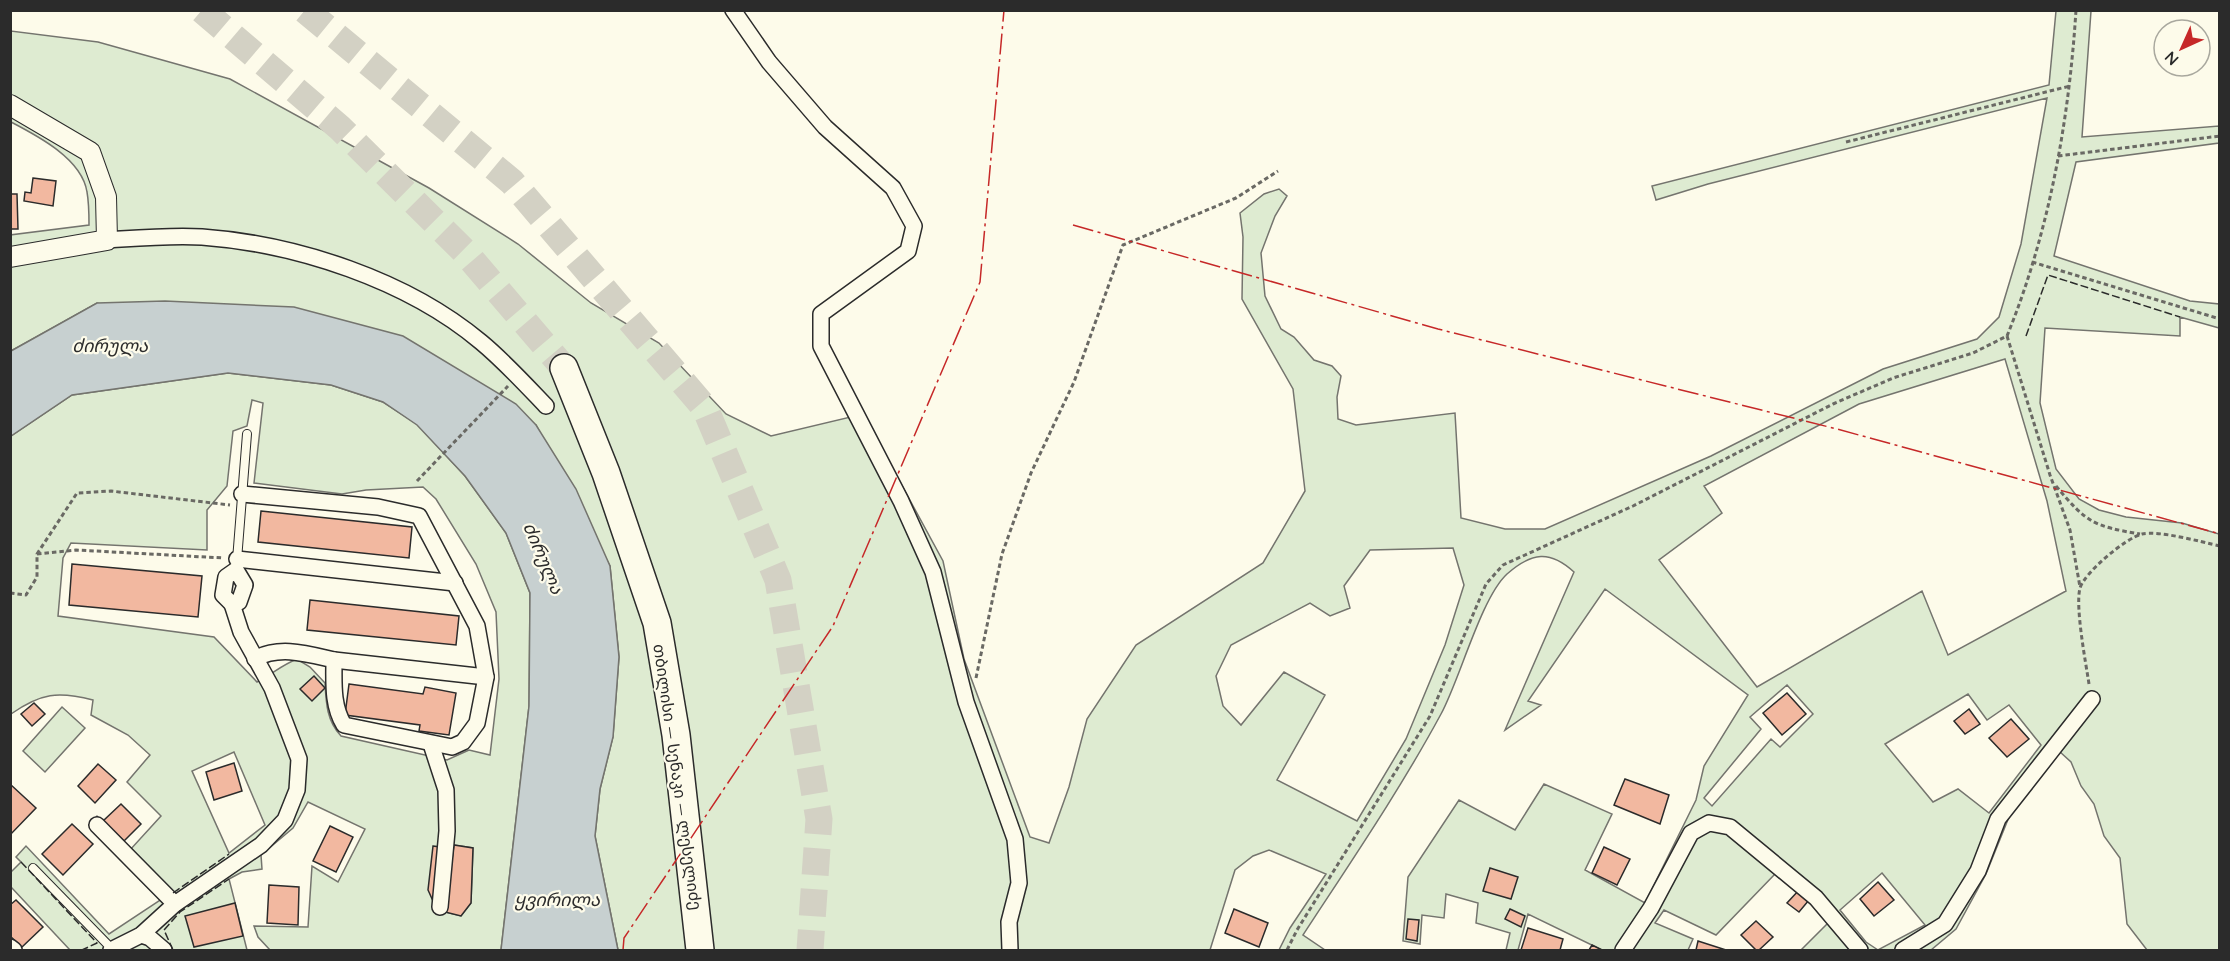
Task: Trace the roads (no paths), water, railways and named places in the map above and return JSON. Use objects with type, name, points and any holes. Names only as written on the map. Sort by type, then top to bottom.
[{"type":"highway","name":"თბილისი — სენაკი — ლესელიძე","points":[[564,368],[606,473],[657,623],[676,735],[700,951]]},
{"type":"street","points":[[733,10],[769,62],[825,127],[893,188],[914,226],[908,251],[821,314],[820,346],[901,501],[933,572],[966,702],[1015,839],[1019,883],[1009,922],[1010,951]]},
{"type":"street","points":[[10,105],[90,152],[106,197],[107,240]]},
{"type":"street","points":[[10,257],[107,240],[202,237],[296,251],[405,293],[440,313],[481,342],[546,406]]},
{"type":"street","points":[[241,500],[378,507],[419,516],[477,626],[486,677],[477,723],[463,742],[452,747],[344,725],[335,702],[334,660]]},
{"type":"street","points":[[112,950],[141,935],[175,904],[261,844],[285,820],[297,790],[299,759],[272,688],[255,659],[232,604],[224,595],[226,576],[237,565],[455,583]]},
{"type":"street","points":[[255,659],[265,653],[296,651],[334,660],[486,677]]},
{"type":"street","points":[[1903,951],[1945,924],[1978,871],[1998,819],[2092,699]]},
{"type":"street","points":[[430,744],[446,790],[447,831],[440,907]]},
{"type":"street","points":[[1623,951],[1651,908],[1692,832],[1709,823],[1730,827],[1816,898],[1860,951]]},
{"type":"street","points":[[97,825],[175,904]]},
{"type":"street","points":[[141,935],[150,938],[164,951]]},
{"type":"street","points":[[10,946],[14,951]]},
{"type":"lane","points":[[237,565],[247,434]]},
{"type":"lane","points":[[33,868],[112,950]]},
{"type":"water","points":[[165,301],[294,307],[403,336],[516,404],[536,425],[576,489],[610,566],[619,657],[613,737],[600,789],[595,836],[618,950],[501,950],[529,706],[530,593],[506,533],[465,476],[417,425],[383,402],[331,385],[228,373],[72,395],[11,436],[11,351],[97,303]]},
{"type":"tunnel","points":[[202,10],[340,128],[464,251],[564,368]]},
{"type":"tunnel","points":[[305,10],[512,182],[705,408],[778,580],[819,819],[810,950]]},
{"type":"water label","name":"ძირულა","points":[[110,346]]},
{"type":"water label","name":"ძირულა","points":[[543,558]]},
{"type":"water label","name":"ყვირილა","points":[[557,900]]}]
